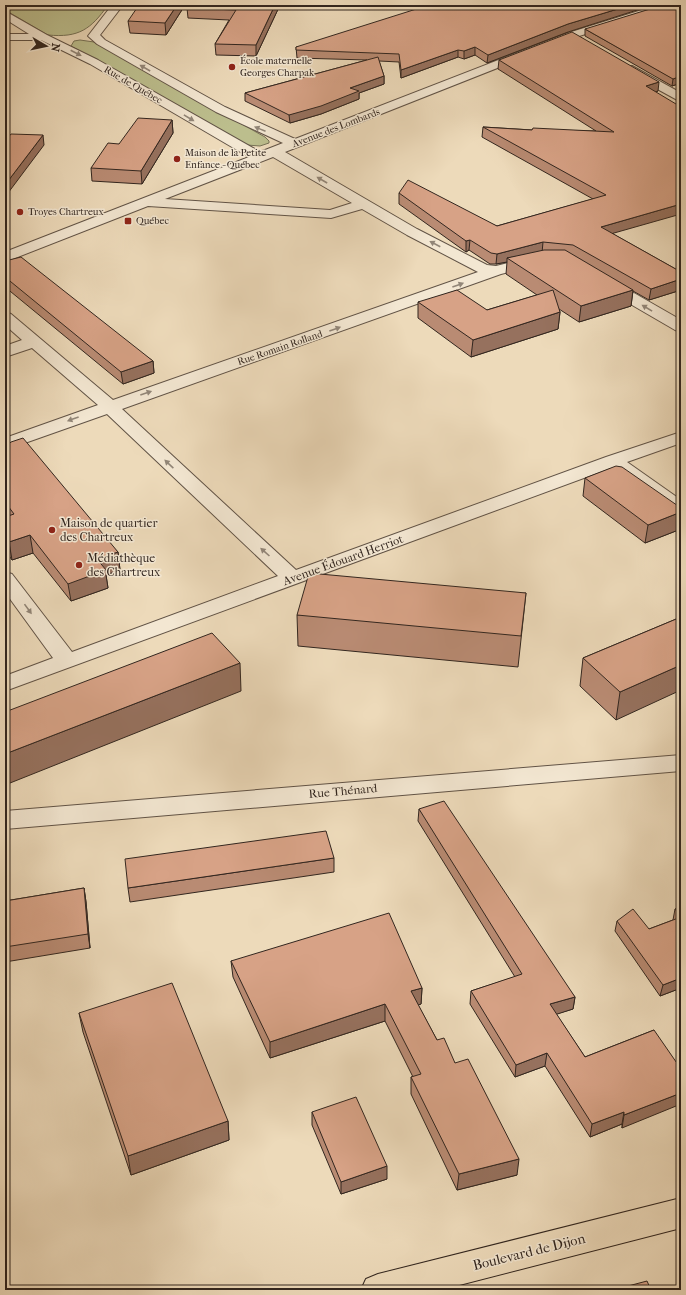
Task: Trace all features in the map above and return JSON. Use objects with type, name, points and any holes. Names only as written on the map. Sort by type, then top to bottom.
[{"type":"main road","name":"Boulevard de Dijon","points":[[378,1290],[681,1214]]},
{"type":"street","points":[[5,37],[49,40],[94,36],[118,5]]},
{"type":"street","name":"Avenue des Lombards","points":[[5,257],[147,203],[572,35],[669,5]]},
{"type":"street","name":"Rue de Québec","points":[[5,14],[49,40],[94,62],[260,158]]},
{"type":"street","points":[[572,35],[584,42]]},
{"type":"street","name":"Rue de Québec","points":[[94,36],[101,42],[154,73],[218,108],[254,127],[296,144]]},
{"type":"street","points":[[623,64],[681,98]]},
{"type":"street","points":[[275,152],[412,232],[482,269],[496,271]]},
{"type":"street","points":[[147,203],[331,214],[364,204]]},
{"type":"street","name":"Rue Romain Rolland","points":[[5,444],[109,406],[318,335],[496,271],[542,259],[550,260]]},
{"type":"street","points":[[594,276],[681,327]]},
{"type":"street","points":[[5,317],[109,406],[293,579]]},
{"type":"street","points":[[5,352],[34,342]]},
{"type":"street","name":"Avenue Édouard Herriot","points":[[5,684],[681,437]]},
{"type":"street","points":[[613,461],[681,509]]},
{"type":"street","points":[[5,578],[67,661]]},
{"type":"street","name":"Rue Thénard","points":[[5,820],[681,763]]},
{"type":"green space","points":[[5,5],[108,5],[90,26],[76,33],[59,36],[48,35],[5,10]]},
{"type":"green space","points":[[80,40],[94,42],[265,137],[269,143],[260,146],[247,145],[71,46],[74,41]]},
{"type":"building","points":[[139,5],[177,5],[165,23],[128,21]]},
{"type":"building","points":[[189,5],[275,5],[256,45],[215,44],[236,10],[187,8]]},
{"type":"building","points":[[429,5],[631,5],[568,24],[488,55],[475,47],[464,51],[458,50],[401,70],[399,54],[296,50],[296,47]]},
{"type":"building","points":[[663,5],[681,5],[681,76],[673,79],[585,29]]},
{"type":"building","points":[[572,32],[659,82],[646,86],[681,107],[681,204],[601,227],[681,272],[681,279],[651,289],[573,245],[543,242],[497,254],[491,253],[470,240],[466,241],[399,193],[408,180],[497,226],[606,195],[483,127],[614,132],[499,60]]},
{"type":"building","points":[[378,57],[384,76],[350,88],[359,91],[321,106],[289,115],[245,93]]},
{"type":"building","points":[[138,118],[172,120],[141,171],[91,168],[108,143],[119,144]]},
{"type":"building","points":[[11,134],[43,135],[5,185],[5,141]]},
{"type":"building","points":[[544,250],[565,250],[633,290],[581,306],[507,258]]},
{"type":"building","points":[[21,257],[153,361],[121,372],[5,277],[5,261]]},
{"type":"building","points":[[457,290],[487,310],[553,290],[560,312],[473,340],[418,302]]},
{"type":"building","name":"Maison de quartier des Chartreux","points":[[23,438],[118,552],[97,559],[106,570],[68,584],[30,535],[9,542],[5,536],[5,517],[14,514],[5,502],[5,448],[11,442]]},
{"type":"building","points":[[616,466],[622,467],[681,508],[681,512],[648,525],[585,478]]},
{"type":"building","points":[[309,573],[526,593],[521,636],[297,615]]},
{"type":"building","points":[[681,617],[681,665],[620,692],[583,658]]},
{"type":"building","points":[[212,633],[240,663],[5,754],[5,712]]},
{"type":"building","points":[[444,801],[575,997],[550,1004],[585,1057],[654,1030],[681,1069],[681,1093],[624,1115],[624,1112],[592,1124],[547,1053],[516,1065],[471,991],[522,974],[419,809]]},
{"type":"building","points":[[326,831],[334,858],[128,888],[125,859]]},
{"type":"building","points":[[84,888],[88,934],[5,947],[5,901]]},
{"type":"building","points":[[681,907],[681,917],[675,909]]},
{"type":"building","points":[[633,909],[649,929],[681,917],[681,978],[663,985],[617,921]]},
{"type":"building","points":[[389,913],[422,988],[411,991],[437,1040],[444,1038],[455,1063],[468,1059],[519,1159],[459,1174],[411,1077],[421,1074],[385,1004],[270,1042],[231,961]]},
{"type":"building","points":[[172,983],[228,1121],[128,1156],[79,1013]]},
{"type":"building","points":[[356,1097],[387,1166],[341,1182],[312,1112]]},
{"type":"building","points":[[647,1281],[651,1290],[613,1290]]},
{"type":"place","name":"École maternelle Georges Charpak","points":[[232,67]]},
{"type":"place","name":"Maison de la Petite Enfance - Québec","points":[[177,159]]},
{"type":"place","name":"Troyes Chartreux","points":[[20,212]]},
{"type":"place","name":"Québec","points":[[128,221]]},
{"type":"place","name":"Maison de quartier des Chartreux","points":[[52,530]]},
{"type":"place","name":"Médiathèque des Chartreux","points":[[79,565]]}]
